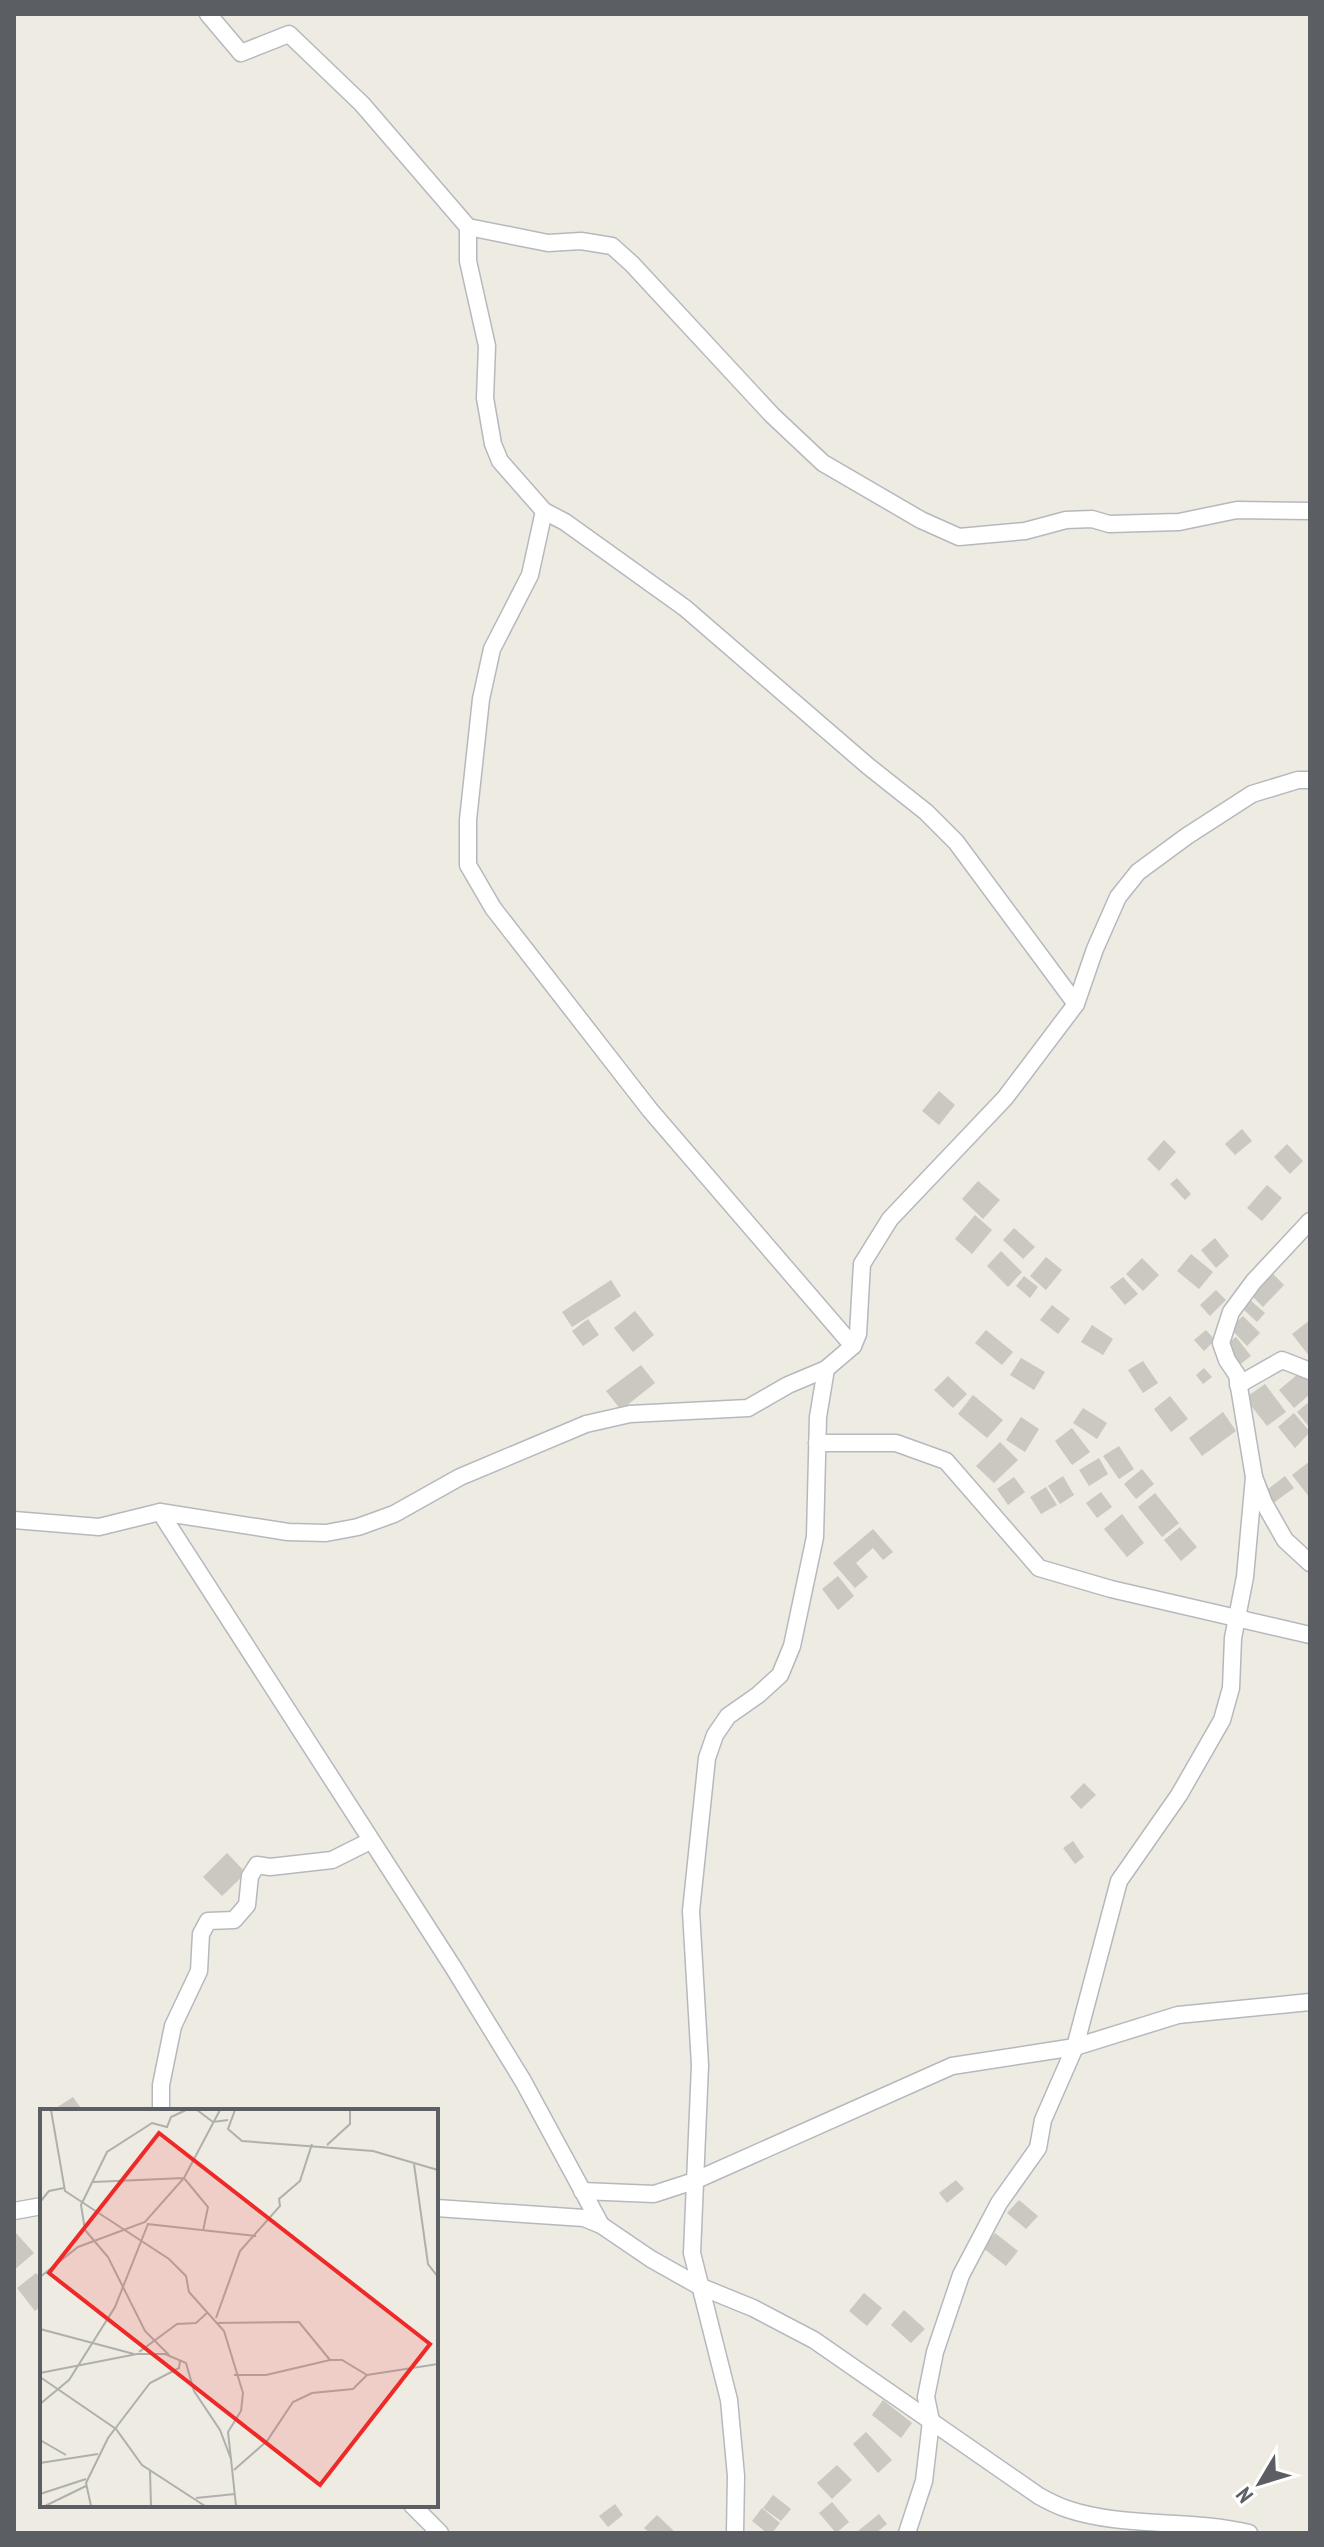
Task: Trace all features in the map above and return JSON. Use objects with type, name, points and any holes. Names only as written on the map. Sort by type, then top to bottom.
[{"type":"street","points":[[208,14],[241,53],[289,34],[362,104],[468,227],[548,243],[581,241],[612,246],[772,415],[823,463],[921,520],[959,537],[1025,531],[1066,520],[1092,519],[1109,524],[1179,522],[1237,510],[1310,511]]},
{"type":"street","points":[[468,227],[468,261],[487,346],[485,398],[493,444],[500,461],[544,511],[565,522],[685,608],[926,812],[956,842],[1076,1004]]},
{"type":"street","points":[[544,511],[530,575],[492,649],[480,713],[468,820],[468,865],[493,908],[650,1110],[853,1346]]},
{"type":"street","points":[[14,1520],[99,1527],[160,1512],[288,1532],[326,1533],[358,1527],[394,1514],[460,1477],[586,1424],[630,1414],[748,1408],[788,1385],[826,1369],[853,1346],[858,1334],[862,1264],[890,1219],[1005,1098],[1076,1004],[1095,949],[1118,897],[1138,872],[1252,794],[1298,780],[1310,780]]},
{"type":"street","points":[[1310,1221],[1254,1281],[1231,1312],[1221,1343],[1237,1375],[1254,1477],[1264,1503],[1285,1540],[1310,1563]]},
{"type":"street","points":[[1238,1385],[1282,1360],[1310,1371]]},
{"type":"street","points":[[735,2533],[736,2476],[729,2400],[692,2253],[700,2065],[691,1911],[707,1758],[715,1735],[728,1716],[780,1675],[792,1646],[815,1537],[818,1417],[826,1369]]},
{"type":"street","points":[[817,1443],[896,1443],[946,1461],[1039,1568],[1111,1589],[1310,1635]]},
{"type":"street","points":[[907,2533],[924,2481],[931,2421],[926,2397],[935,2352],[961,2275],[999,2203],[1038,2148],[1043,2120],[1075,2047],[1119,1881],[1179,1795],[1222,1720],[1231,1688],[1254,1477]]},
{"type":"street","points":[[160,1512],[453,1967],[523,2081],[601,2225]]},
{"type":"street","points":[[161,2109],[161,2085],[173,2026],[199,1971],[201,1934],[208,1921],[234,1920],[241,1913],[247,1905],[250,1876],[257,1865],[270,1867],[332,1860],[370,1841]]},
{"type":"street","points":[[582,2191],[654,2194],[694,2181],[952,2066],[1075,2047],[1178,2015],[1310,2002]]},
{"type":"street","points":[[14,2211],[40,2206]]},
{"type":"street","points":[[438,2208],[584,2218],[601,2225],[651,2259],[699,2286],[753,2308],[814,2340],[1039,2496],[1068,2510],[1104,2517],[1249,2533]]},
{"type":"street","points":[[414,2507],[440,2533]]},
{"type":"building","points":[[939,1091],[955,1105],[939,1125],[922,1111]]},
{"type":"building","points":[[1242,1129],[1252,1141],[1235,1155],[1225,1144]]},
{"type":"building","points":[[1164,1140],[1176,1152],[1159,1171],[1147,1159]]},
{"type":"building","points":[[1287,1144],[1303,1161],[1290,1174],[1274,1157]]},
{"type":"building","points":[[1177,1178],[1191,1194],[1185,1200],[1170,1184]]},
{"type":"building","points":[[978,1181],[1000,1200],[983,1219],[962,1199]]},
{"type":"building","points":[[1267,1185],[1282,1198],[1262,1221],[1247,1208]]},
{"type":"building","points":[[975,1215],[992,1230],[972,1254],[955,1239]]},
{"type":"building","points":[[1014,1228],[1035,1247],[1023,1259],[1003,1240]]},
{"type":"building","points":[[1215,1238],[1229,1256],[1216,1268],[1201,1250]]},
{"type":"building","points":[[1001,1251],[1022,1272],[1008,1287],[987,1266]]},
{"type":"building","points":[[1191,1254],[1213,1272],[1199,1289],[1177,1271]]},
{"type":"building","points":[[1046,1257],[1062,1270],[1046,1290],[1030,1276]]},
{"type":"building","points":[[1142,1258],[1159,1275],[1143,1291],[1126,1274]]},
{"type":"building","points":[[1273,1274],[1284,1285],[1263,1307],[1252,1296]]},
{"type":"building","points":[[1024,1276],[1038,1287],[1030,1298],[1016,1286]]},
{"type":"building","points":[[1123,1277],[1138,1294],[1125,1305],[1110,1287]]},
{"type":"building","points":[[611,1280],[621,1296],[572,1327],[562,1312]]},
{"type":"building","points":[[1216,1290],[1226,1300],[1210,1316],[1200,1305]]},
{"type":"building","points":[[1250,1300],[1265,1313],[1257,1322],[1243,1309]]},
{"type":"building","points":[[1052,1305],[1070,1319],[1058,1334],[1040,1320]]},
{"type":"building","points":[[635,1311],[654,1335],[633,1352],[614,1328]]},
{"type":"building","points":[[1243,1316],[1260,1333],[1247,1346],[1230,1328]]},
{"type":"building","points":[[588,1319],[599,1335],[583,1346],[572,1331]]},
{"type":"building","points":[[1310,1320],[1310,1357],[1292,1334]]},
{"type":"building","points":[[1092,1325],[1113,1339],[1103,1355],[1081,1342]]},
{"type":"building","points":[[986,1330],[1013,1352],[1002,1365],[975,1343]]},
{"type":"building","points":[[1206,1330],[1215,1340],[1204,1351],[1194,1340]]},
{"type":"building","points":[[1236,1337],[1251,1356],[1238,1366],[1223,1347]]},
{"type":"building","points":[[1021,1358],[1045,1372],[1034,1390],[1010,1375]]},
{"type":"building","points":[[1143,1361],[1158,1383],[1143,1393],[1128,1370]]},
{"type":"building","points":[[641,1365],[655,1383],[621,1410],[606,1391]]},
{"type":"building","points":[[1204,1368],[1212,1377],[1203,1384],[1196,1375]]},
{"type":"building","points":[[1304,1369],[1310,1376],[1310,1394],[1294,1408],[1279,1390]]},
{"type":"building","points":[[948,1376],[967,1394],[953,1408],[934,1390]]},
{"type":"building","points":[[1265,1384],[1286,1412],[1267,1426],[1245,1398]]},
{"type":"building","points":[[973,1395],[1003,1420],[987,1438],[958,1414]]},
{"type":"building","points":[[1170,1396],[1188,1419],[1171,1432],[1154,1409]]},
{"type":"building","points":[[1310,1401],[1310,1428],[1297,1412]]},
{"type":"building","points":[[1083,1408],[1107,1423],[1097,1439],[1073,1423]]},
{"type":"building","points":[[1223,1412],[1236,1431],[1202,1456],[1189,1438]]},
{"type":"building","points":[[1294,1413],[1310,1432],[1295,1448],[1278,1427]]},
{"type":"building","points":[[1021,1417],[1039,1429],[1025,1452],[1006,1440]]},
{"type":"building","points":[[1072,1428],[1090,1452],[1072,1465],[1055,1441]]},
{"type":"building","points":[[1000,1442],[1018,1460],[994,1483],[976,1466]]},
{"type":"building","points":[[1119,1446],[1134,1469],[1119,1479],[1103,1456]]},
{"type":"building","points":[[1099,1458],[1108,1474],[1089,1486],[1079,1470]]},
{"type":"building","points":[[1310,1461],[1310,1498],[1292,1475]]},
{"type":"building","points":[[1142,1469],[1154,1484],[1136,1499],[1124,1484]]},
{"type":"building","points":[[1063,1476],[1074,1495],[1060,1504],[1048,1486]]},
{"type":"building","points":[[1285,1476],[1294,1488],[1272,1504],[1263,1493]]},
{"type":"building","points":[[1014,1477],[1025,1492],[1008,1505],[997,1489]]},
{"type":"building","points":[[1046,1487],[1057,1505],[1041,1514],[1030,1497]]},
{"type":"building","points":[[1101,1492],[1112,1507],[1097,1518],[1086,1503]]},
{"type":"building","points":[[1155,1493],[1179,1523],[1162,1537],[1138,1507]]},
{"type":"building","points":[[1122,1514],[1144,1543],[1127,1557],[1104,1529]]},
{"type":"building","points":[[1180,1527],[1197,1547],[1181,1561],[1164,1540]]},
{"type":"building","points":[[873,1529],[893,1552],[883,1560],[873,1548],[856,1563],[868,1577],[855,1588],[833,1563]]},
{"type":"building","points":[[838,1576],[854,1596],[838,1610],[822,1589]]},
{"type":"building","points":[[1084,1783],[1096,1795],[1081,1809],[1070,1797]]},
{"type":"building","points":[[1073,1841],[1084,1857],[1075,1864],[1063,1848]]},
{"type":"building","points":[[227,1853],[246,1873],[222,1896],[203,1877]]},
{"type":"building","points":[[73,2097],[82,2109],[57,2109]]},
{"type":"building","points":[[956,2180],[964,2189],[947,2203],[939,2193]]},
{"type":"building","points":[[1019,2200],[1038,2216],[1026,2229],[1007,2213]]},
{"type":"building","points":[[16,2233],[34,2253],[14,2270],[14,2235]]},
{"type":"building","points":[[995,2233],[1018,2251],[1006,2266],[983,2248]]},
{"type":"building","points":[[36,2273],[40,2278],[40,2307],[35,2311],[17,2288]]},
{"type":"building","points":[[864,2293],[882,2308],[867,2326],[849,2311]]},
{"type":"building","points":[[904,2310],[925,2329],[911,2343],[891,2325]]},
{"type":"building","points":[[883,2400],[912,2423],[901,2438],[872,2415]]},
{"type":"building","points":[[866,2432],[892,2460],[878,2473],[853,2444]]},
{"type":"building","points":[[837,2465],[852,2480],[832,2499],[817,2483]]},
{"type":"building","points":[[773,2495],[791,2509],[781,2521],[763,2508]]},
{"type":"building","points":[[832,2502],[849,2522],[836,2533],[819,2513]]},
{"type":"building","points":[[615,2504],[623,2515],[608,2527],[599,2516]]},
{"type":"building","points":[[762,2508],[780,2523],[772,2533],[767,2533],[752,2521]]},
{"type":"building","points":[[879,2514],[887,2524],[876,2533],[859,2533],[858,2531]]},
{"type":"building","points":[[657,2515],[676,2533],[650,2533],[644,2528]]}]
